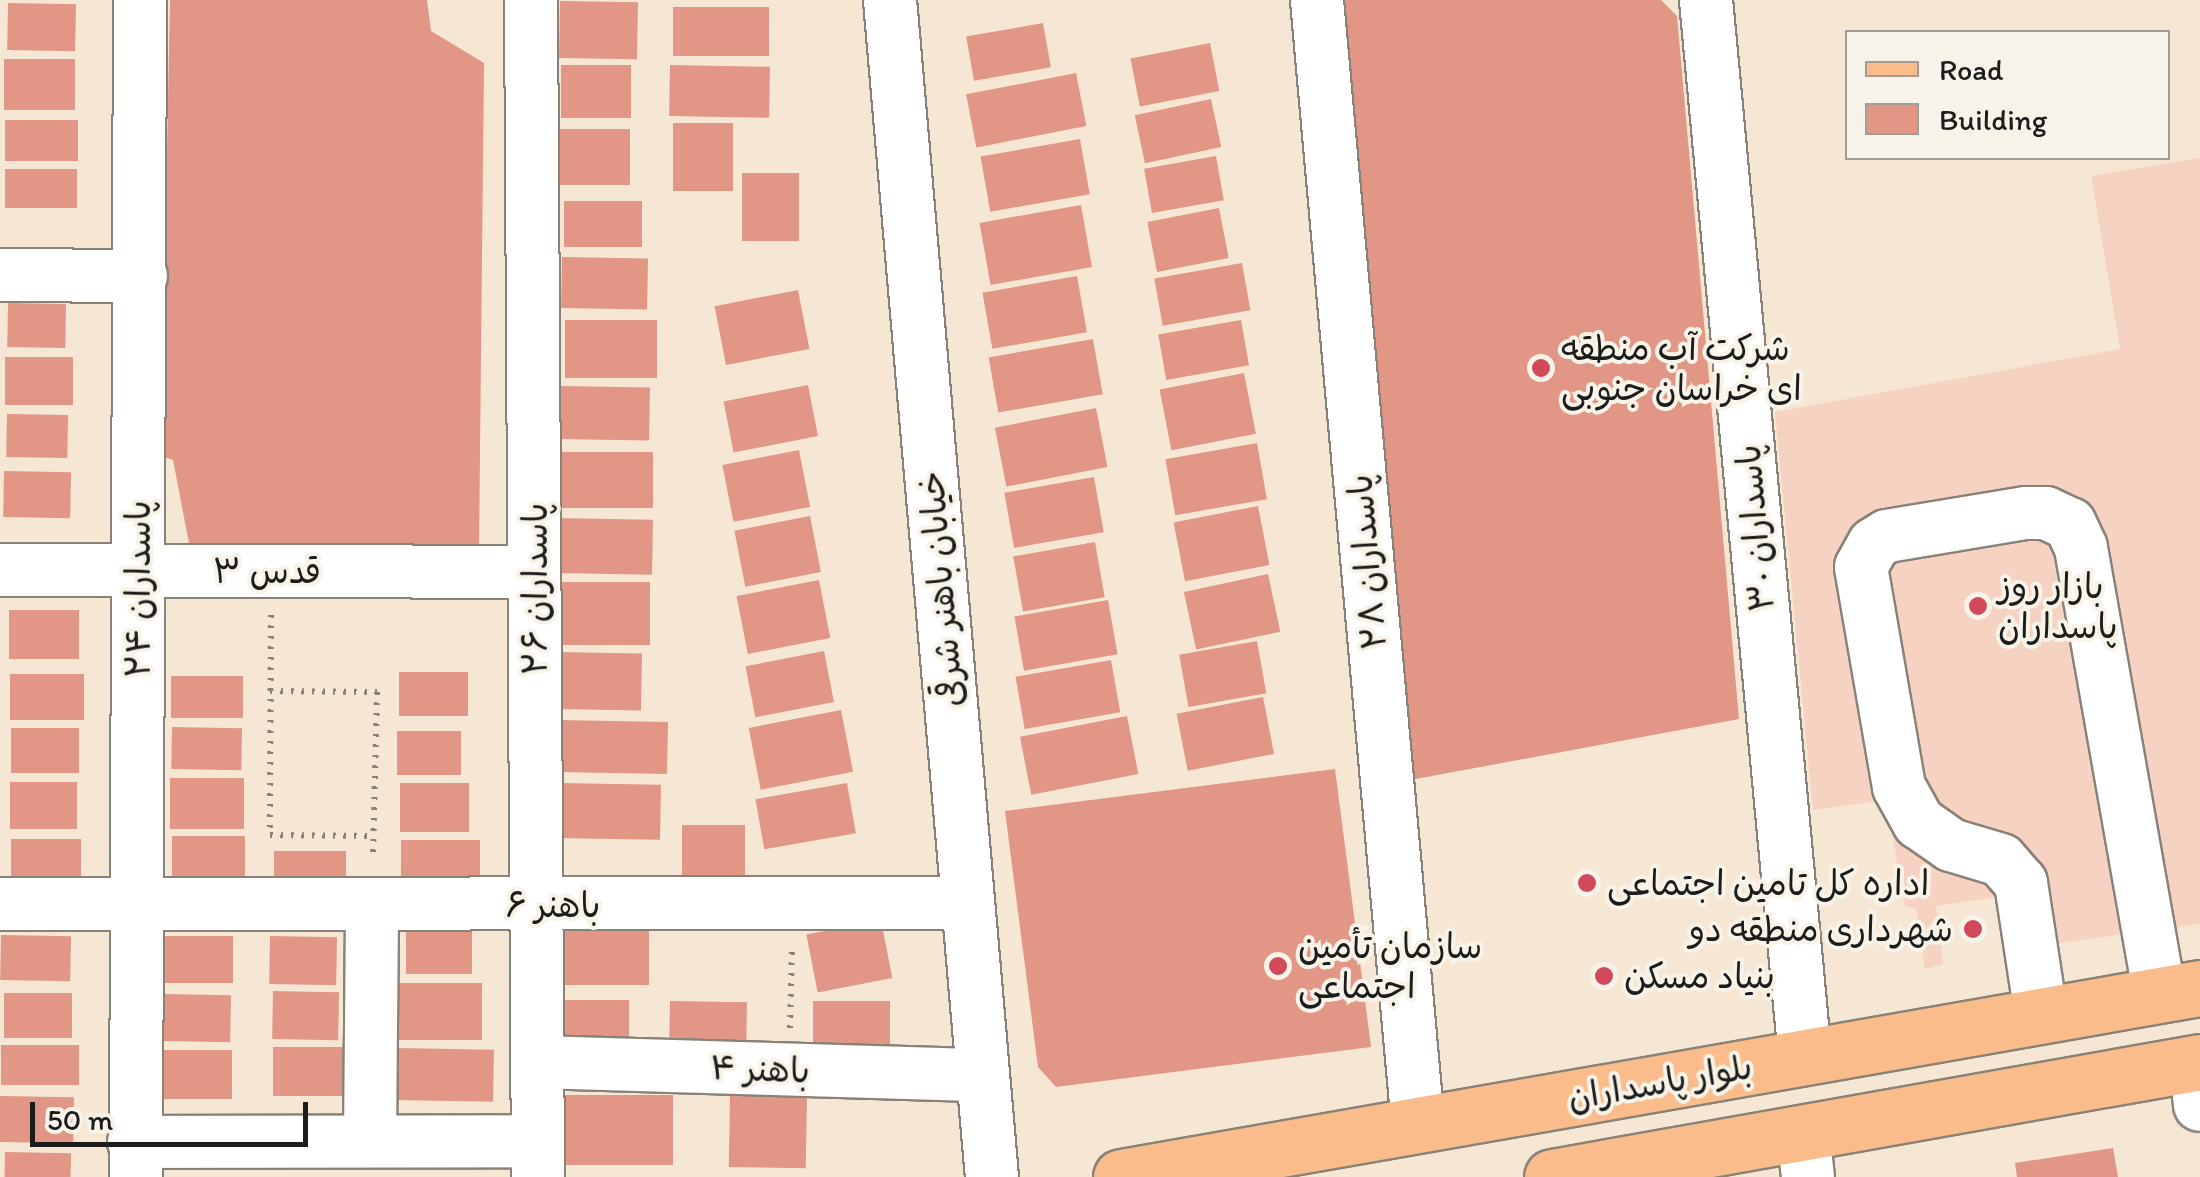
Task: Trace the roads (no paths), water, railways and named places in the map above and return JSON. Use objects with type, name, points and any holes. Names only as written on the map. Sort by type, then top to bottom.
[{"type":"main road","name":"بلوار پاسداران","points":[[1120,1177],[2180,991]]},
{"type":"main road","points":[[1552,1177],[1805,1155],[2199,1076]]},
{"type":"street","name":"پاسداران ۲۴","points":[[135,1160],[140,0]]},
{"type":"street","name":"پاسداران ۲۶","points":[[531,0],[538,1159]]},
{"type":"street","name":"خیابان باهنر شرقی","points":[[890,0],[992,1177]]},
{"type":"street","name":"پاسداران ۲۸","points":[[1317,0],[1418,1125]]},
{"type":"street","name":"پاسداران ۳۰","points":[[1706,0],[1804,1057]]},
{"type":"street","points":[[0,275],[141,276]]},
{"type":"street","points":[[2041,1014],[2021,883],[2001,860],[1951,846],[1919,823],[1899,788],[1861,567],[1874,544],[1888,536],[2026,514],[2046,513],[2070,524],[2081,548],[2180,991]]},
{"type":"street","name":"قدس ۳","points":[[0,570],[534,572]]},
{"type":"street","name":"باهنر ۶","points":[[0,904],[968,903]]},
{"type":"street","points":[[370,1142],[372,905]]},
{"type":"street","name":"باهنر ۴","points":[[538,1062],[982,1075]]},
{"type":"street","points":[[135,1160],[370,1142],[538,1159]]},
{"type":"place","name":"شرکت آب منطقه ای خراسان جنوبی","points":[[1541,368]]},
{"type":"place","name":"بازار روز پاسداران","points":[[1978,606]]},
{"type":"place","name":"اداره کل تامین اجتماعی","points":[[1587,883]]},
{"type":"place","name":"شهرداری منطقه دو","points":[[1973,929]]},
{"type":"place","name":"سازمان تأمین اجتماعی","points":[[1278,966]]},
{"type":"place","name":"بنیاد مسکن","points":[[1604,976]]}]
